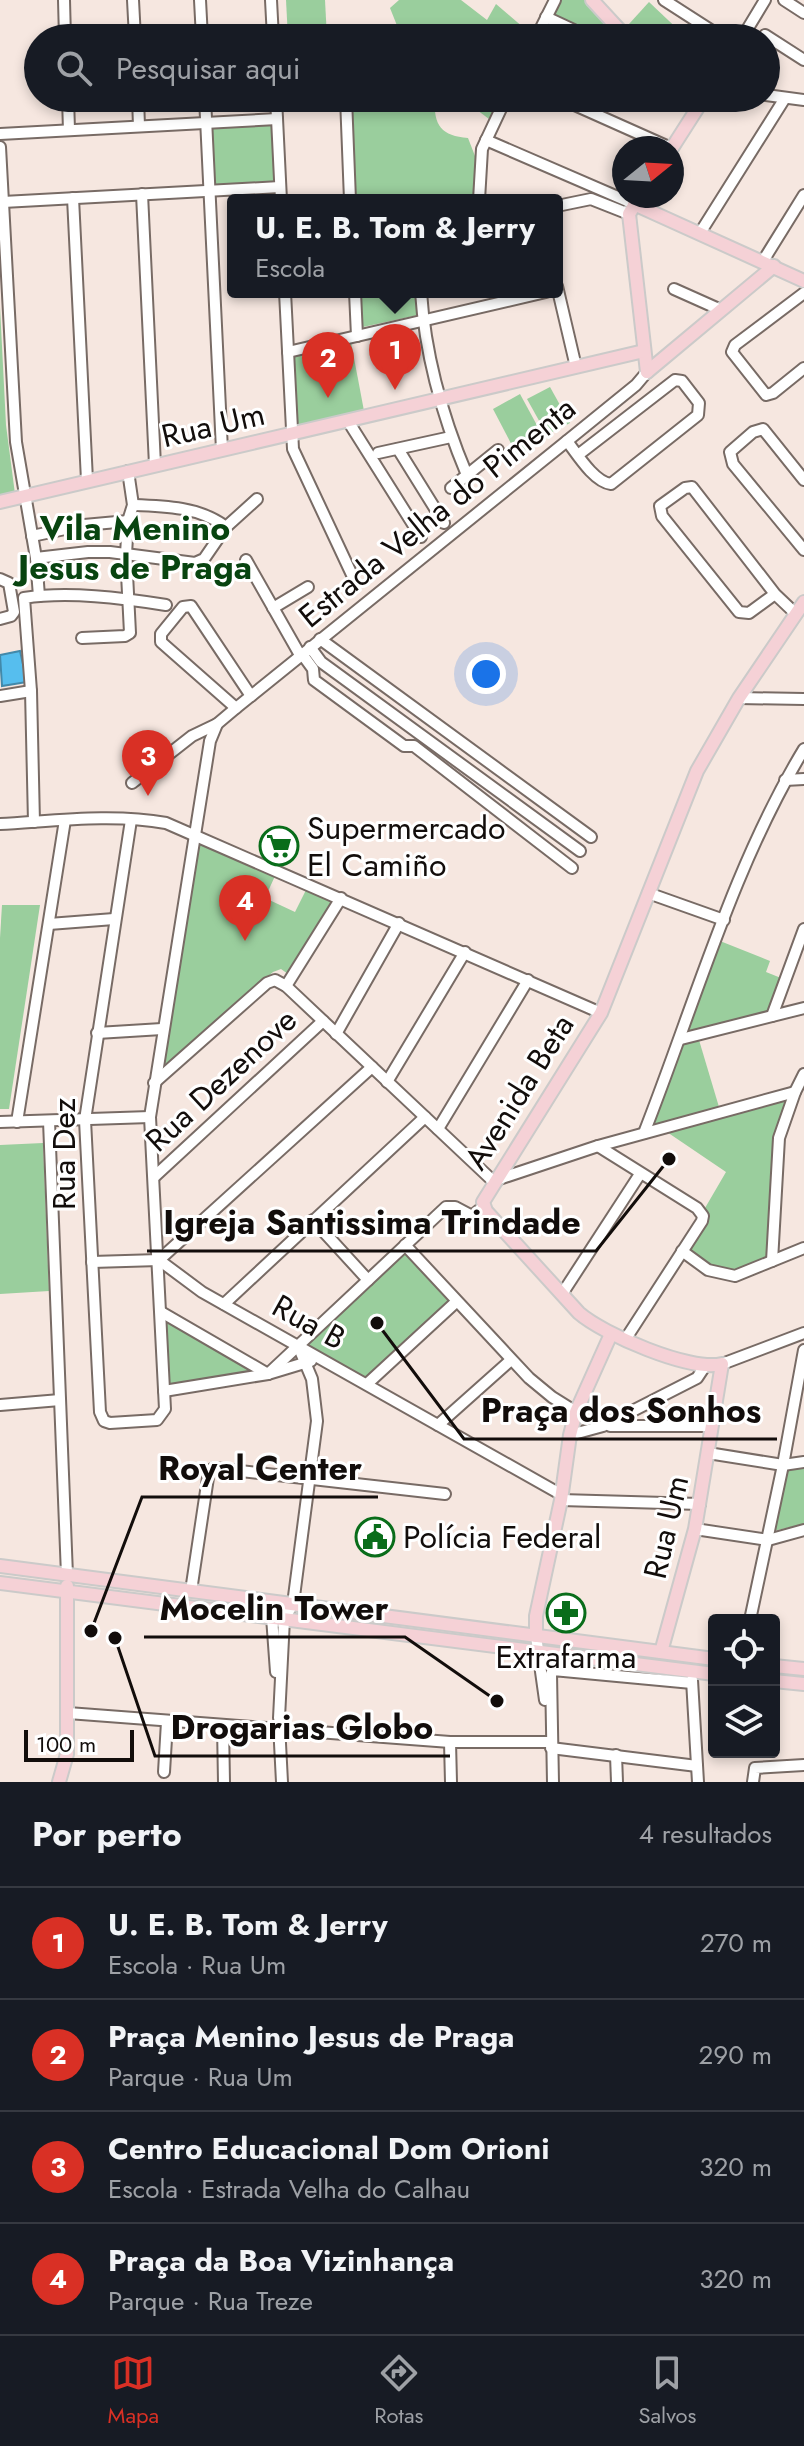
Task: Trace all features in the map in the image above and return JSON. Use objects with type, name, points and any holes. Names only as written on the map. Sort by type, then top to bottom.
[{"type":"main road","points":[[592,0],[614,24]]},
{"type":"main road","points":[[680,136],[695,112]]},
{"type":"main road","points":[[634,208],[647,372]]},
{"type":"main road","points":[[641,208],[804,281]]},
{"type":"main road","name":"Estrada Velha do Pimenta","points":[[647,372],[721,310],[768,263]]},
{"type":"main road","name":"Rua Um","points":[[0,502],[291,434],[351,426],[442,398],[644,351]]},
{"type":"main road","name":"Avenida Beta","points":[[722,1364],[705,1366],[625,1340],[586,1319],[483,1207],[483,1198],[601,1013],[697,771],[739,698],[798,613]]},
{"type":"main road","points":[[536,1636],[536,1616],[562,1498],[570,1435],[576,1412],[611,1334]]},
{"type":"main road","name":"Rua Um","points":[[661,1652],[695,1529],[722,1364]]},
{"type":"main road","points":[[0,1566],[708,1658]]},
{"type":"main road","points":[[59,1782],[67,1754],[67,1575]]},
{"type":"main road","points":[[0,1583],[539,1652],[692,1677],[708,1675]]},
{"type":"main road","points":[[276,1602],[278,1618]]},
{"type":"main road","points":[[780,1667],[804,1669]]},
{"type":"main road","points":[[780,1682],[804,1684]]},
{"type":"street","points":[[64,0],[65,24]]},
{"type":"street","points":[[133,0],[134,24]]},
{"type":"street","points":[[200,0],[201,24]]},
{"type":"street","points":[[271,0],[272,24]]},
{"type":"street","points":[[543,24],[555,0]]},
{"type":"street","points":[[664,0],[701,24]]},
{"type":"street","points":[[784,0],[804,13]]},
{"type":"street","points":[[750,24],[762,1]]},
{"type":"street","points":[[546,17],[561,24]]},
{"type":"street","points":[[780,45],[804,60]]},
{"type":"street","points":[[780,97],[804,100]]},
{"type":"street","points":[[780,106],[785,98]]},
{"type":"street","points":[[68,112],[69,130]]},
{"type":"street","points":[[138,112],[139,126]]},
{"type":"street","points":[[206,112],[222,450]]},
{"type":"street","points":[[277,112],[281,194]]},
{"type":"street","points":[[347,112],[350,194]]},
{"type":"street","points":[[479,194],[481,153],[499,112]]},
{"type":"street","points":[[591,112],[645,136]]},
{"type":"street","points":[[700,233],[776,112]]},
{"type":"street","points":[[0,134],[277,119]]},
{"type":"street","points":[[486,140],[612,195]]},
{"type":"street","points":[[0,147],[16,442],[36,558],[39,596]]},
{"type":"street","points":[[3,202],[280,187]]},
{"type":"street","points":[[142,194],[155,465]]},
{"type":"street","points":[[768,263],[804,195]]},
{"type":"street","points":[[73,198],[87,480]]},
{"type":"street","points":[[563,205],[591,199],[612,202]]},
{"type":"street","points":[[674,289],[721,310]]},
{"type":"street","points":[[804,293],[735,345],[732,352],[766,395],[773,393],[804,368]]},
{"type":"street","points":[[285,298],[293,449],[353,577]]},
{"type":"street","points":[[355,298],[357,336]]},
{"type":"street","points":[[421,298],[423,321],[451,437],[467,475]]},
{"type":"street","points":[[288,352],[521,298]]},
{"type":"street","points":[[559,298],[576,367]]},
{"type":"street","name":"Estrada Velha do Pimenta","points":[[132,783],[192,736],[217,724],[636,385],[647,372]]},
{"type":"street","points":[[567,441],[578,455],[602,483],[611,484],[698,415],[699,403],[682,381],[670,382],[578,455]]},
{"type":"street","points":[[351,426],[421,537]]},
{"type":"street","points":[[804,480],[763,429],[753,432],[730,452],[733,464],[804,550]]},
{"type":"street","points":[[378,453],[451,437]]},
{"type":"street","points":[[398,449],[444,523]]},
{"type":"street","points":[[451,488],[498,450]]},
{"type":"street","points":[[82,638],[125,636],[130,633],[126,554],[128,521],[133,505],[128,471]]},
{"type":"street","points":[[775,594],[749,613],[739,612],[662,516],[660,506],[685,488],[692,487],[775,594],[798,613]]},
{"type":"street","points":[[36,558],[88,552],[195,563],[204,559],[226,527],[257,499]]},
{"type":"street","points":[[133,505],[200,513],[213,517],[226,527]]},
{"type":"street","points":[[32,536],[84,525],[128,521]]},
{"type":"street","points":[[246,560],[273,608],[304,652],[313,669],[314,680],[404,746],[414,746],[572,868]]},
{"type":"street","points":[[0,579],[9,583],[14,612],[0,619]]},
{"type":"street","points":[[273,608],[308,587]]},
{"type":"street","points":[[34,822],[31,691],[24,598],[127,599],[166,605]]},
{"type":"street","points":[[236,708],[161,642],[161,634],[183,607],[191,606],[251,696]]},
{"type":"street","points":[[320,639],[591,837]]},
{"type":"street","points":[[304,652],[580,851]]},
{"type":"street","points":[[0,696],[31,691]]},
{"type":"street","points":[[739,698],[804,699]]},
{"type":"street","points":[[217,724],[210,741],[194,834],[150,1117],[164,1391],[268,1374],[321,1358]]},
{"type":"street","points":[[644,1133],[760,832],[804,749]]},
{"type":"street","points":[[785,780],[804,779]]},
{"type":"street","points":[[17,1122],[65,820]]},
{"type":"street","points":[[0,824],[65,820],[166,823],[601,1013]]},
{"type":"street","name":"Rua Dez","points":[[131,820],[85,1120],[102,1419],[110,1423],[157,1420],[165,1409],[164,1391]]},
{"type":"street","points":[[648,893],[724,920]]},
{"type":"street","points":[[286,986],[341,898]]},
{"type":"street","points":[[49,924],[114,919]]},
{"type":"street","points":[[336,1034],[399,923]]},
{"type":"street","points":[[772,1016],[804,929]]},
{"type":"street","points":[[387,1082],[465,952]]},
{"type":"street","points":[[154,1083],[267,983],[278,980],[493,1181],[598,1146],[795,1092]]},
{"type":"street","points":[[438,1129],[528,980]]},
{"type":"street","points":[[681,1039],[804,1008]]},
{"type":"street","name":"Rua Dezenove","points":[[154,1177],[323,1021]]},
{"type":"street","points":[[97,1033],[162,1029]]},
{"type":"street","points":[[92,1262],[159,1260],[372,1067]]},
{"type":"street","points":[[772,1261],[779,1138],[804,1074]]},
{"type":"street","points":[[0,1122],[150,1117]]},
{"type":"street","points":[[224,1304],[425,1117]]},
{"type":"street","points":[[49,1121],[67,1575]]},
{"type":"street","points":[[598,1146],[697,1208],[703,1216],[625,1340]]},
{"type":"street","points":[[562,1294],[640,1174]]},
{"type":"street","points":[[268,1374],[449,1206],[470,1216],[483,1207]]},
{"type":"street","points":[[313,1220],[368,1280]]},
{"type":"street","points":[[405,1245],[511,1360],[552,1397],[576,1412]]},
{"type":"street","points":[[682,1251],[708,1270],[727,1276],[750,1271],[804,1248]]},
{"type":"street","name":"Rua B","points":[[159,1260],[185,1282],[562,1498]]},
{"type":"street","points":[[367,1384],[456,1302]]},
{"type":"street","points":[[161,1312],[268,1374]]},
{"type":"street","name":"Avenida Beta","points":[[722,1364],[804,1333]]},
{"type":"street","points":[[282,1782],[278,1618],[293,1604],[317,1407],[307,1363],[298,1346]]},
{"type":"street","points":[[751,1614],[804,1350]]},
{"type":"street","points":[[438,1425],[511,1360]]},
{"type":"street","points":[[570,1435],[603,1426],[697,1378],[705,1366]]},
{"type":"street","points":[[0,1405],[60,1400]]},
{"type":"street","points":[[603,1426],[712,1426]]},
{"type":"street","points":[[708,1453],[783,1465],[804,1462]]},
{"type":"street","points":[[191,1591],[212,1469],[217,1467],[445,1494]]},
{"type":"street","points":[[562,1498],[700,1504]]},
{"type":"street","points":[[695,1529],[768,1540],[804,1530]]},
{"type":"street","points":[[536,1636],[551,1745]]},
{"type":"street","points":[[553,1782],[553,1670],[692,1677],[698,1782]]},
{"type":"street","points":[[68,1713],[223,1726],[279,1723],[450,1742],[551,1745],[697,1766]]},
{"type":"street","points":[[164,1772],[167,1722]]},
{"type":"street","points":[[223,1726],[224,1782]]},
{"type":"street","points":[[450,1742],[451,1782]]},
{"type":"street","points":[[616,1755],[617,1782]]},
{"type":"street","points":[[753,1782],[755,1768],[804,1765]]},
{"type":"green space","points":[[286,0],[325,0],[326,24],[287,24]]},
{"type":"green space","points":[[399,0],[461,0],[487,20],[496,4],[519,24],[396,24],[390,8]]},
{"type":"green space","points":[[561,0],[587,0],[608,24],[570,24],[553,16]]},
{"type":"green space","points":[[649,2],[672,24],[629,24]]},
{"type":"green space","points":[[352,112],[436,112],[441,128],[452,135],[468,138],[475,156],[474,194],[355,194]]},
{"type":"green space","points":[[480,112],[492,112],[489,119]]},
{"type":"green space","points":[[277,119],[280,187],[209,190],[206,123]]},
{"type":"green space","points":[[361,298],[417,298],[418,315],[363,327]]},
{"type":"green space","points":[[0,307],[6,425],[15,494],[0,497]]},
{"type":"green space","points":[[351,342],[364,411],[296,428],[293,356]]},
{"type":"green space","points":[[550,387],[570,423],[547,435],[527,399]]},
{"type":"green space","points":[[520,394],[545,440],[517,455],[493,409]]},
{"type":"green space","points":[[197,839],[275,876],[265,898],[295,912],[306,890],[333,901],[288,974],[281,969],[273,972],[162,1071]]},
{"type":"green space","points":[[2,905],[40,905],[9,1109],[0,1109]]},
{"type":"green space","points":[[720,941],[770,961],[766,972],[781,978],[769,1012],[687,1033]]},
{"type":"green space","points":[[699,1040],[719,1107],[653,1125],[683,1045]]},
{"type":"green space","points":[[784,1099],[774,1142],[767,1258],[734,1269],[718,1267],[688,1250],[709,1221],[705,1208],[726,1172],[664,1130]]},
{"type":"green space","points":[[43,1143],[49,1291],[0,1294],[0,1145]]},
{"type":"green space","points":[[404,1251],[449,1302],[366,1379],[306,1345]]},
{"type":"green space","points":[[164,1319],[255,1371],[167,1386]]},
{"type":"green space","points":[[804,1466],[804,1524],[773,1531],[785,1469]]},
{"type":"water","points":[[20,651],[27,682],[2,686],[0,655]]},
{"type":"place","name":"U. E. B. Tom & Jerry","points":[[395,390]]},
{"type":"place","name":"Praça Menino Jesus de Praga","points":[[328,398]]},
{"type":"place","name":"Centro Educacional Dom Orioni","points":[[148,796]]},
{"type":"place","name":"Supermercado El Camiño","points":[[279,846]]},
{"type":"place","name":"Praça da Boa Vizinhança","points":[[245,941]]},
{"type":"place","name":"Igreja Santissima Trindade","points":[[669,1159]]},
{"type":"place","name":"Praça dos Sonhos","points":[[377,1323]]},
{"type":"place","name":"Polícia Federal","points":[[375,1537]]},
{"type":"place","name":"Extrafarma","points":[[566,1613]]},
{"type":"place","name":"Royal Center","points":[[91,1631]]},
{"type":"place","name":"Drogarias Globo","points":[[115,1638]]},
{"type":"place","name":"Mocelin Tower","points":[[497,1701]]},
{"type":"district","name":"Vila Menino Jesus de Praga","points":[[135,548]]}]
